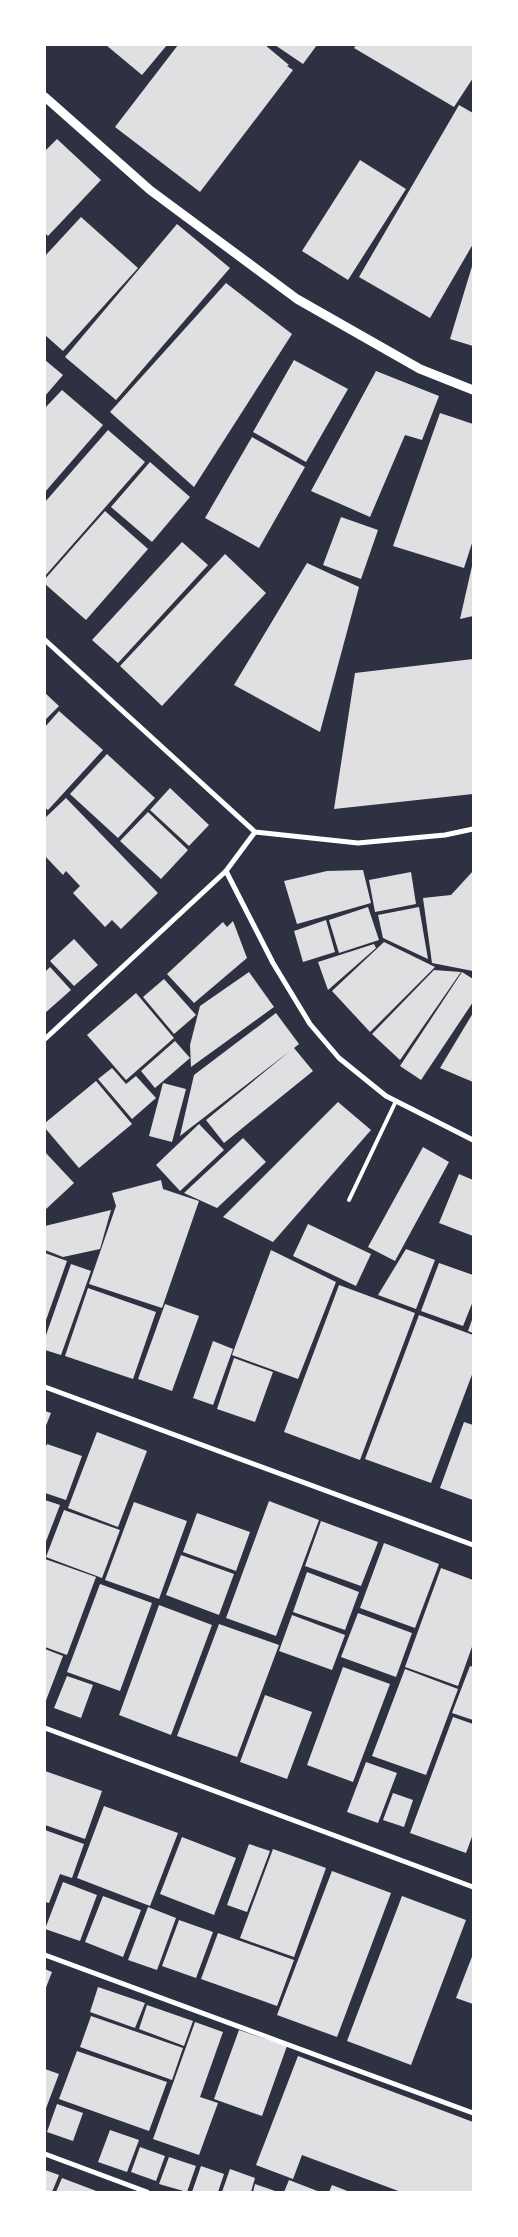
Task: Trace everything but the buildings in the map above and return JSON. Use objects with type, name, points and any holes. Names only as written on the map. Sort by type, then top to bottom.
[{"type":"street","points":[[45,98],[150,190],[297,299],[420,369],[473,390]]},
{"type":"street","points":[[45,640],[255,832],[358,843],[445,835],[473,829]]},
{"type":"street","points":[[45,1039],[226,871],[255,832]]},
{"type":"street","points":[[226,871],[273,963],[310,1024],[339,1058],[386,1096],[473,1140]]},
{"type":"street","points":[[45,1387],[473,1545]]},
{"type":"street","points":[[45,1728],[473,1887]]},
{"type":"street","points":[[45,1955],[473,2113]]},
{"type":"street","points":[[45,2154],[147,2192]]},
{"type":"lane","points":[[349,1200],[396,1101]]}]
